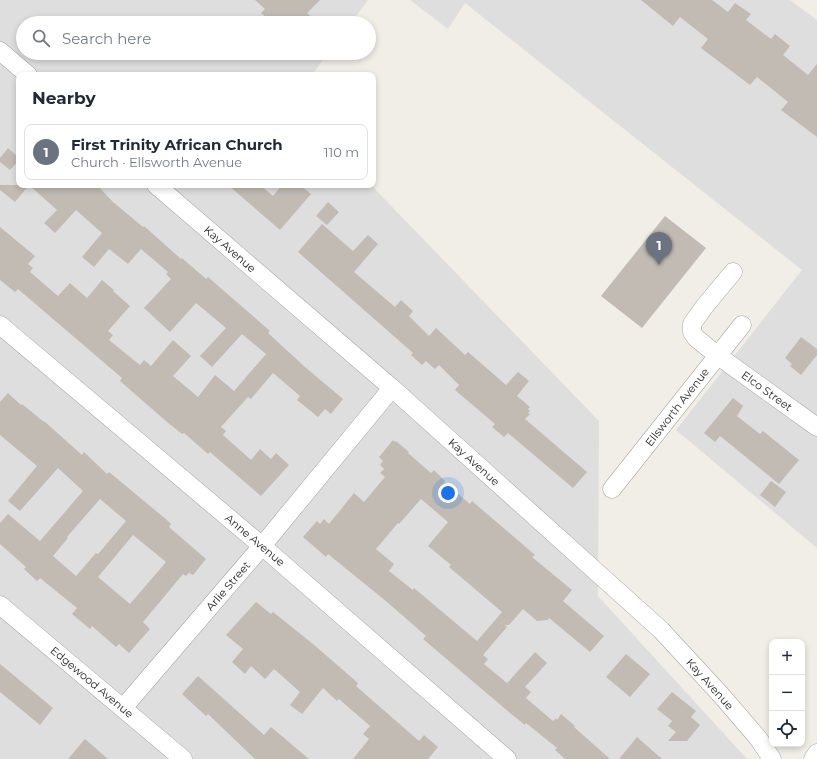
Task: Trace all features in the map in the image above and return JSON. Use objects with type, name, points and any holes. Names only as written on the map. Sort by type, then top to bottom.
[{"type":"street","points":[[0,51],[24,72]]},
{"type":"street","name":"Kay Avenue","points":[[159,188],[392,388],[661,630],[722,695],[758,738],[772,759]]},
{"type":"street","name":"Elco Street","points":[[733,272],[692,324],[692,332],[696,338],[717,355],[817,427]]},
{"type":"street","name":"Anne Avenue","points":[[0,325],[262,546],[507,759]]},
{"type":"street","name":"Ellsworth Avenue","points":[[612,488],[742,325]]},
{"type":"street","name":"Arlie Street","points":[[123,708],[262,546],[392,388]]},
{"type":"street","name":"Edgewood Avenue","points":[[0,605],[183,759]]},
{"type":"street","points":[[813,759],[817,753]]},
{"type":"shaded area","points":[[0,0],[368,0],[356,16],[16,16],[16,60],[323,60],[314,72],[16,72],[16,188],[374,188],[599,421],[598,596],[747,759],[0,759]]},
{"type":"shaded area","points":[[410,0],[790,0],[817,20],[817,548],[676,430],[802,270],[465,3],[448,29]]},
{"type":"building","points":[[255,0],[320,0],[307,13],[310,16],[264,16],[261,13],[265,9]]},
{"type":"building","points":[[641,0],[712,0],[728,12],[735,3],[751,14],[746,20],[771,39],[775,34],[790,46],[783,55],[808,75],[817,64],[817,137],[781,110],[788,102],[757,77],[750,85],[701,48],[708,39],[680,17],[673,26]]},
{"type":"building","points":[[8,148],[16,155],[16,163],[10,170],[0,162],[0,158]]},
{"type":"building","points":[[0,185],[16,185],[16,188],[27,188],[15,202],[0,190]]},
{"type":"building","points":[[32,188],[100,188],[113,202],[143,227],[144,226],[181,259],[182,258],[206,279],[208,277],[270,331],[268,333],[305,367],[343,399],[331,414],[325,409],[318,417],[297,400],[300,396],[273,373],[251,399],[248,397],[221,427],[226,431],[223,435],[251,460],[260,449],[271,459],[276,453],[289,465],[261,496],[210,452],[208,454],[184,433],[182,434],[167,422],[120,381],[122,378],[18,289],[15,292],[0,280],[0,227],[35,256],[28,264],[33,268],[30,272],[58,296],[70,283],[87,298],[102,280],[114,290],[113,291],[130,306],[108,331],[113,335],[109,340],[140,365],[144,360],[151,366],[173,340],[191,356],[173,376],[198,397],[215,375],[234,391],[266,354],[242,334],[212,367],[200,356],[226,328],[196,303],[170,332],[144,308],[171,279],[166,274],[168,272],[141,249],[128,264],[109,249],[94,267],[82,257],[102,233],[76,210],[55,233],[44,223],[57,210]]},
{"type":"building","points":[[231,188],[264,188],[273,196],[280,188],[304,188],[311,194],[280,230]]},
{"type":"building","points":[[328,202],[339,212],[327,225],[316,216]]},
{"type":"building","points":[[665,216],[706,248],[642,328],[601,296]]},
{"type":"building","points":[[322,224],[353,251],[368,235],[378,244],[354,272],[395,307],[401,300],[413,311],[409,316],[429,336],[436,328],[465,355],[468,352],[506,385],[518,372],[529,381],[517,396],[530,407],[528,409],[530,411],[528,413],[530,414],[525,419],[587,472],[573,488],[508,433],[504,437],[492,427],[495,424],[455,390],[459,385],[439,365],[435,369],[426,361],[422,365],[411,355],[413,353],[298,252]]},
{"type":"building","points":[[801,337],[817,349],[817,355],[801,375],[790,366],[792,364],[785,358]]},
{"type":"building","points":[[8,393],[21,405],[22,404],[44,421],[82,455],[84,452],[107,474],[109,472],[167,520],[171,524],[169,527],[206,559],[193,575],[189,573],[186,576],[183,574],[143,622],[150,629],[129,653],[119,644],[116,647],[92,626],[90,629],[72,614],[77,608],[40,578],[37,581],[24,569],[26,567],[0,544],[0,523],[8,514],[40,541],[83,491],[58,468],[20,511],[8,501],[37,466],[0,435],[0,402]],"holes":[[[100,499],[126,521],[98,554],[96,553],[76,576],[53,556],[68,538],[67,537]],[[133,535],[166,562],[130,604],[98,577]]]},
{"type":"building","points":[[733,398],[743,406],[737,416],[760,434],[763,431],[799,460],[779,484],[720,436],[715,442],[704,433]]},
{"type":"building","points":[[393,440],[395,442],[396,441],[431,473],[434,470],[445,481],[444,482],[470,504],[472,501],[535,555],[532,557],[572,590],[563,601],[604,636],[590,652],[549,618],[548,620],[537,621],[523,609],[509,625],[505,625],[507,627],[483,655],[488,659],[484,664],[507,683],[535,652],[547,663],[525,687],[531,692],[526,698],[553,721],[556,718],[557,720],[561,714],[610,759],[565,759],[555,750],[557,748],[526,723],[525,725],[510,713],[423,639],[426,636],[387,602],[328,554],[326,557],[303,537],[317,521],[320,524],[324,519],[329,524],[354,493],[364,502],[385,477],[380,473],[384,469],[380,465],[383,461],[379,457]],"holes":[[[421,499],[448,522],[428,546],[451,565],[449,567],[502,612],[477,641],[414,588],[413,590],[389,571],[394,564],[376,549]]]},
{"type":"building","points":[[771,481],[786,492],[775,507],[760,495]]},
{"type":"building","points":[[256,602],[271,614],[273,612],[313,644],[358,683],[356,686],[419,741],[424,735],[438,747],[428,759],[353,759],[369,739],[363,734],[370,726],[339,699],[337,701],[323,688],[302,714],[290,705],[300,692],[274,669],[265,679],[251,666],[245,674],[232,662],[243,649],[226,635]]},
{"type":"building","points":[[626,654],[650,674],[630,697],[606,677]]},
{"type":"building","points":[[0,664],[53,708],[40,725],[0,692]]},
{"type":"building","points":[[198,676],[264,735],[271,727],[309,759],[255,759],[208,714],[206,716],[182,694]]},
{"type":"building","points":[[672,692],[696,711],[691,717],[700,725],[687,741],[668,741],[676,732],[668,726],[672,721],[657,709]]},
{"type":"building","points":[[637,737],[662,759],[619,759]]},
{"type":"building","points":[[85,739],[108,759],[68,759]]},
{"type":"place","name":"First Trinity African Church","points":[[659,265]]}]
